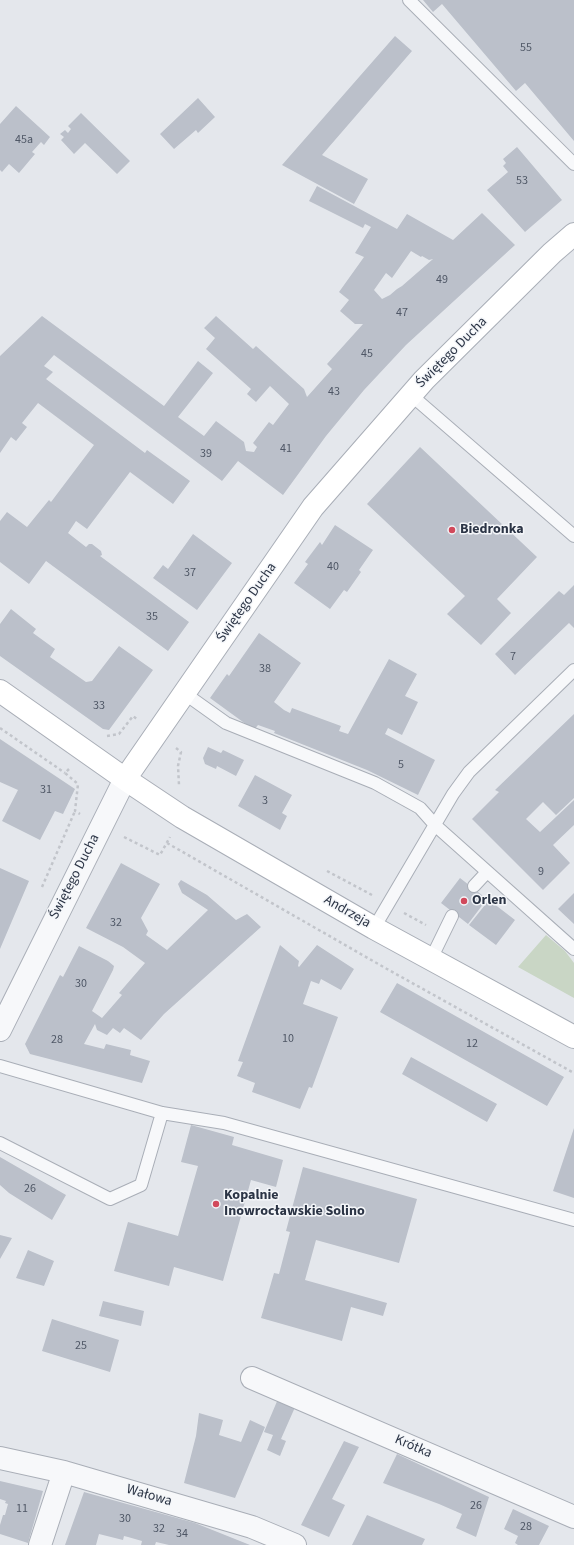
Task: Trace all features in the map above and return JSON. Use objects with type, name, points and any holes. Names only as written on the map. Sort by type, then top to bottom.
[{"type":"street","name":"Świętego Ducha","points":[[0,1030],[125,779],[314,507],[424,380],[552,253],[574,234]]},
{"type":"street","name":"Andrzeja","points":[[0,691],[125,779],[182,817],[374,928],[574,1037]]},
{"type":"street","name":"Krótka","points":[[252,1378],[574,1517]]},
{"type":"street","name":"Wałowa","points":[[0,1458],[64,1472],[252,1527],[295,1545]]},
{"type":"street","points":[[40,1545],[64,1472]]},
{"type":"lane","points":[[409,0],[574,164]]},
{"type":"lane","points":[[411,395],[574,536]]},
{"type":"lane","points":[[374,928],[436,826],[453,794],[469,772],[574,670]]},
{"type":"lane","points":[[184,693],[226,723],[375,783],[420,808],[436,826],[574,949]]},
{"type":"lane","points":[[474,886],[487,872]]},
{"type":"lane","points":[[431,959],[452,916]]},
{"type":"lane","points":[[0,1066],[162,1113],[224,1123],[574,1220]]},
{"type":"lane","points":[[0,1143],[110,1199],[141,1185],[162,1113]]},
{"type":"path","points":[[0,728],[65,773]]},
{"type":"path","points":[[167,843],[387,969],[574,1073]]},
{"type":"green space","points":[[546,935],[565,951],[574,963],[574,998],[518,967]]},
{"type":"building","points":[[423,0],[574,0],[574,141],[525,83],[516,91],[442,4],[433,12]]},
{"type":"building","points":[[395,36],[412,51],[322,155],[368,179],[354,204],[282,165]]},
{"type":"building","points":[[198,98],[215,117],[198,133],[196,130],[174,149],[160,134]]},
{"type":"building","points":[[16,106],[50,137],[44,145],[41,142],[32,152],[35,154],[19,173],[9,164],[2,172],[0,170],[0,124]]},
{"type":"building","points":[[81,113],[130,161],[117,174],[85,143],[74,154],[61,140],[64,137],[60,134],[65,130],[68,133],[71,129],[68,126]]},
{"type":"building","points":[[517,147],[562,200],[525,232],[487,190],[508,172],[503,166],[506,163],[503,159]]},
{"type":"building","points":[[317,186],[397,229],[407,214],[453,240],[482,213],[515,245],[406,345],[364,390],[326,436],[283,495],[238,461],[222,481],[54,355],[44,366],[53,372],[46,379],[145,453],[147,450],[190,481],[173,504],[130,472],[87,529],[76,521],[68,533],[86,547],[89,544],[92,544],[101,551],[102,555],[100,556],[189,622],[168,651],[46,561],[29,584],[0,562],[0,521],[7,512],[27,527],[49,500],[51,502],[94,445],[38,403],[22,423],[27,427],[16,441],[11,437],[0,453],[0,356],[42,316],[164,406],[198,361],[213,373],[178,417],[204,436],[216,421],[244,442],[246,451],[254,452],[257,447],[253,443],[269,422],[273,425],[289,404],[270,386],[256,402],[247,394],[251,389],[206,349],[215,338],[204,328],[216,316],[253,349],[256,346],[304,389],[307,397],[332,369],[327,364],[363,324],[355,324],[340,311],[349,300],[339,292],[364,257],[355,253],[371,227],[365,224],[363,228],[309,201]],"holes":[[[411,251],[421,257],[422,256],[429,260],[433,259],[390,295],[382,299],[374,290],[386,273],[392,278]]]},
{"type":"building","name":"Biedronka","points":[[420,447],[537,557],[497,599],[511,613],[481,645],[447,614],[465,596],[367,504]]},
{"type":"building","points":[[335,525],[373,550],[359,570],[361,572],[347,592],[344,590],[330,609],[294,583],[308,564],[305,562],[320,542],[322,545]]},
{"type":"building","points":[[193,534],[232,563],[197,610],[153,578],[163,565],[168,569]]},
{"type":"building","points":[[574,585],[574,628],[569,623],[515,675],[495,654],[559,591],[564,595]]},
{"type":"building","points":[[11,609],[36,629],[33,633],[55,649],[50,657],[86,682],[92,681],[119,646],[153,670],[109,730],[103,729],[0,656],[0,624]]},
{"type":"building","points":[[259,633],[301,663],[274,702],[290,713],[292,708],[341,726],[339,731],[348,734],[389,659],[417,674],[405,696],[418,702],[402,735],[388,728],[385,734],[435,760],[418,795],[367,770],[274,733],[275,731],[258,725],[254,730],[210,698],[227,674],[229,676]]},
{"type":"building","points":[[574,714],[574,798],[556,815],[543,802],[526,819],[540,832],[574,800],[574,825],[553,845],[570,863],[543,890],[472,819],[499,792],[495,790]]},
{"type":"building","points":[[0,739],[75,789],[63,814],[55,811],[40,840],[2,821],[18,790],[0,782]]},
{"type":"building","points":[[208,747],[221,753],[223,750],[244,760],[236,776],[217,766],[216,769],[205,764],[203,758]]},
{"type":"building","points":[[255,775],[292,795],[282,813],[287,816],[280,830],[238,806]]},
{"type":"building","points":[[121,863],[160,884],[141,918],[148,931],[146,935],[167,950],[208,910],[182,893],[178,884],[181,880],[207,895],[236,920],[247,914],[261,927],[164,1014],[141,1040],[124,1028],[120,1033],[113,1028],[107,1035],[97,1030],[95,1024],[84,1044],[104,1049],[106,1044],[131,1050],[130,1055],[150,1061],[142,1083],[30,1054],[25,1044],[60,975],[63,977],[79,946],[108,961],[114,966],[92,1011],[102,1018],[122,995],[119,993],[145,963],[123,947],[86,928]]},
{"type":"building","points":[[0,868],[29,881],[0,949]]},
{"type":"building","name":"Orlen","points":[[460,878],[487,899],[468,924],[441,903]]},
{"type":"building","points":[[574,893],[574,924],[558,909]]},
{"type":"building","points":[[489,900],[515,920],[496,945],[469,925]]},
{"type":"building","points":[[280,945],[299,961],[299,967],[317,945],[354,969],[341,990],[321,979],[319,984],[311,981],[303,1004],[338,1017],[312,1088],[309,1087],[300,1109],[252,1092],[255,1083],[237,1076],[243,1062],[238,1061]]},
{"type":"building","points":[[397,983],[564,1077],[547,1106],[380,1012]]},
{"type":"building","points":[[411,1057],[497,1104],[487,1122],[402,1074]]},
{"type":"building","name":"Kopalnie Inowrocławskie Solino","points":[[191,1125],[234,1137],[232,1145],[283,1160],[276,1187],[251,1180],[223,1281],[174,1267],[169,1286],[114,1271],[128,1222],[178,1236],[198,1166],[181,1162]]},
{"type":"building","points":[[574,1128],[574,1198],[553,1191]]},
{"type":"building","points":[[0,1157],[66,1195],[52,1220],[9,1193],[0,1185]]},
{"type":"building","points":[[303,1167],[417,1199],[399,1263],[316,1240],[305,1280],[387,1303],[383,1316],[351,1307],[342,1341],[261,1318],[274,1273],[279,1274],[290,1232],[286,1231]]},
{"type":"building","points":[[0,1235],[12,1238],[0,1259]]},
{"type":"building","points":[[28,1250],[54,1261],[44,1286],[16,1278]]},
{"type":"building","points":[[103,1301],[144,1311],[141,1326],[99,1316]]},
{"type":"building","points":[[52,1319],[119,1340],[110,1372],[42,1351]]},
{"type":"building","points":[[278,1399],[296,1405],[281,1439],[286,1441],[280,1456],[267,1450],[273,1435],[264,1432]]},
{"type":"building","points":[[199,1413],[223,1420],[219,1435],[241,1442],[250,1420],[265,1427],[235,1498],[184,1483],[196,1436]]},
{"type":"building","points":[[344,1441],[359,1447],[332,1499],[345,1505],[329,1537],[301,1525]]},
{"type":"building","points":[[397,1454],[489,1497],[476,1537],[456,1528],[462,1514],[383,1483]]},
{"type":"building","points":[[0,1481],[43,1491],[28,1543],[0,1534],[0,1525],[8,1504],[5,1503],[6,1501],[0,1499]]},
{"type":"building","points":[[84,1492],[195,1523],[250,1545],[169,1545],[156,1542],[155,1545],[141,1545],[142,1541],[128,1537],[124,1536],[123,1540],[99,1534],[96,1545],[65,1545]]},
{"type":"building","points":[[513,1509],[549,1526],[539,1545],[518,1545],[515,1543],[518,1536],[504,1529]]},
{"type":"building","points":[[367,1515],[425,1539],[422,1545],[352,1545]]},
{"type":"place","name":"Biedronka","points":[[452,530]]},
{"type":"place","name":"Orlen","points":[[464,901]]},
{"type":"place","name":"Kopalnie Inowrocławskie Solino","points":[[216,1204]]}]
